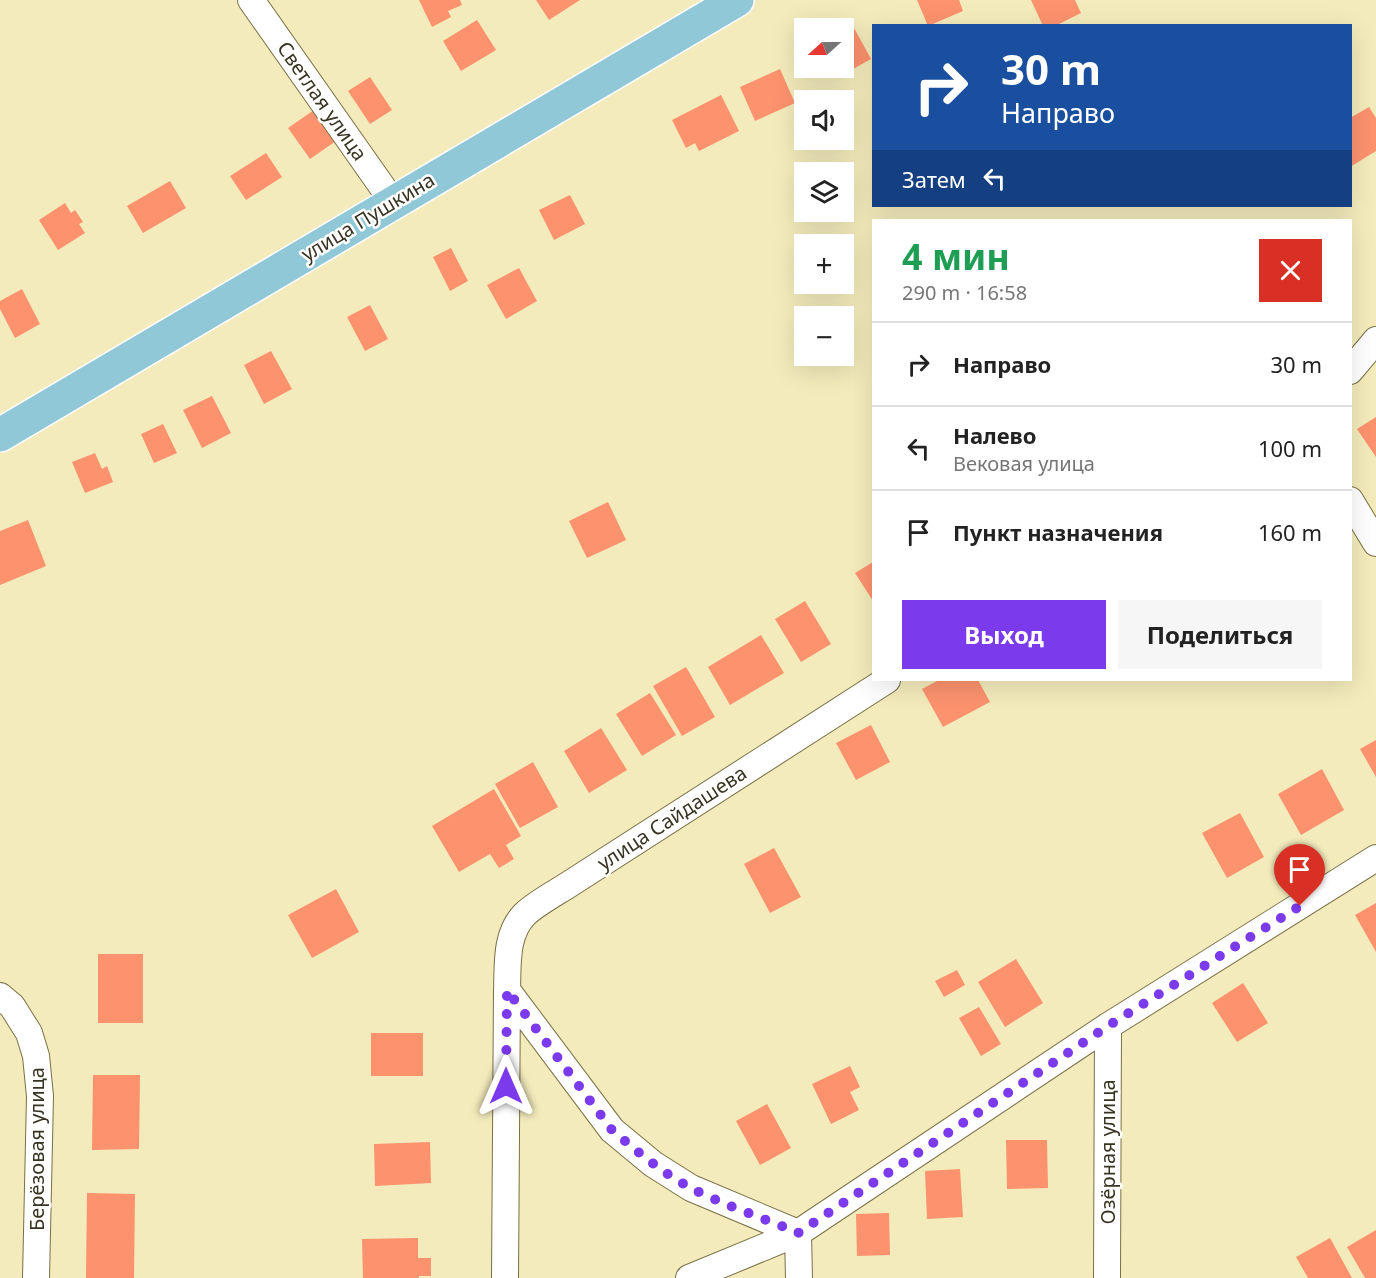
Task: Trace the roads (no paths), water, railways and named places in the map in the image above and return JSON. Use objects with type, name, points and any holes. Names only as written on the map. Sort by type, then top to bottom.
[{"type":"main road","name":"улица Пушкина","points":[[0,435],[736,0]]},
{"type":"street","name":"Светлая улица","points":[[251,0],[393,202]]},
{"type":"street","points":[[1352,369],[1376,340]]},
{"type":"street","points":[[1352,503],[1376,543]]},
{"type":"street","name":"улица Сайдашева","points":[[505,1278],[507,990],[509,944],[515,930],[525,915],[568,885],[885,681]]},
{"type":"street","points":[[689,1278],[798,1233],[1108,1026],[1376,858]]},
{"type":"street","points":[[507,990],[612,1130],[653,1164],[691,1188],[798,1233]]},
{"type":"street","name":"Берёзовая улица","points":[[0,996],[12,1006],[29,1033],[36,1056],[40,1096],[36,1278]]},
{"type":"street","name":"Озёрная улица","points":[[1107,1278],[1108,1026]]},
{"type":"street","points":[[798,1233],[799,1278]]}]
